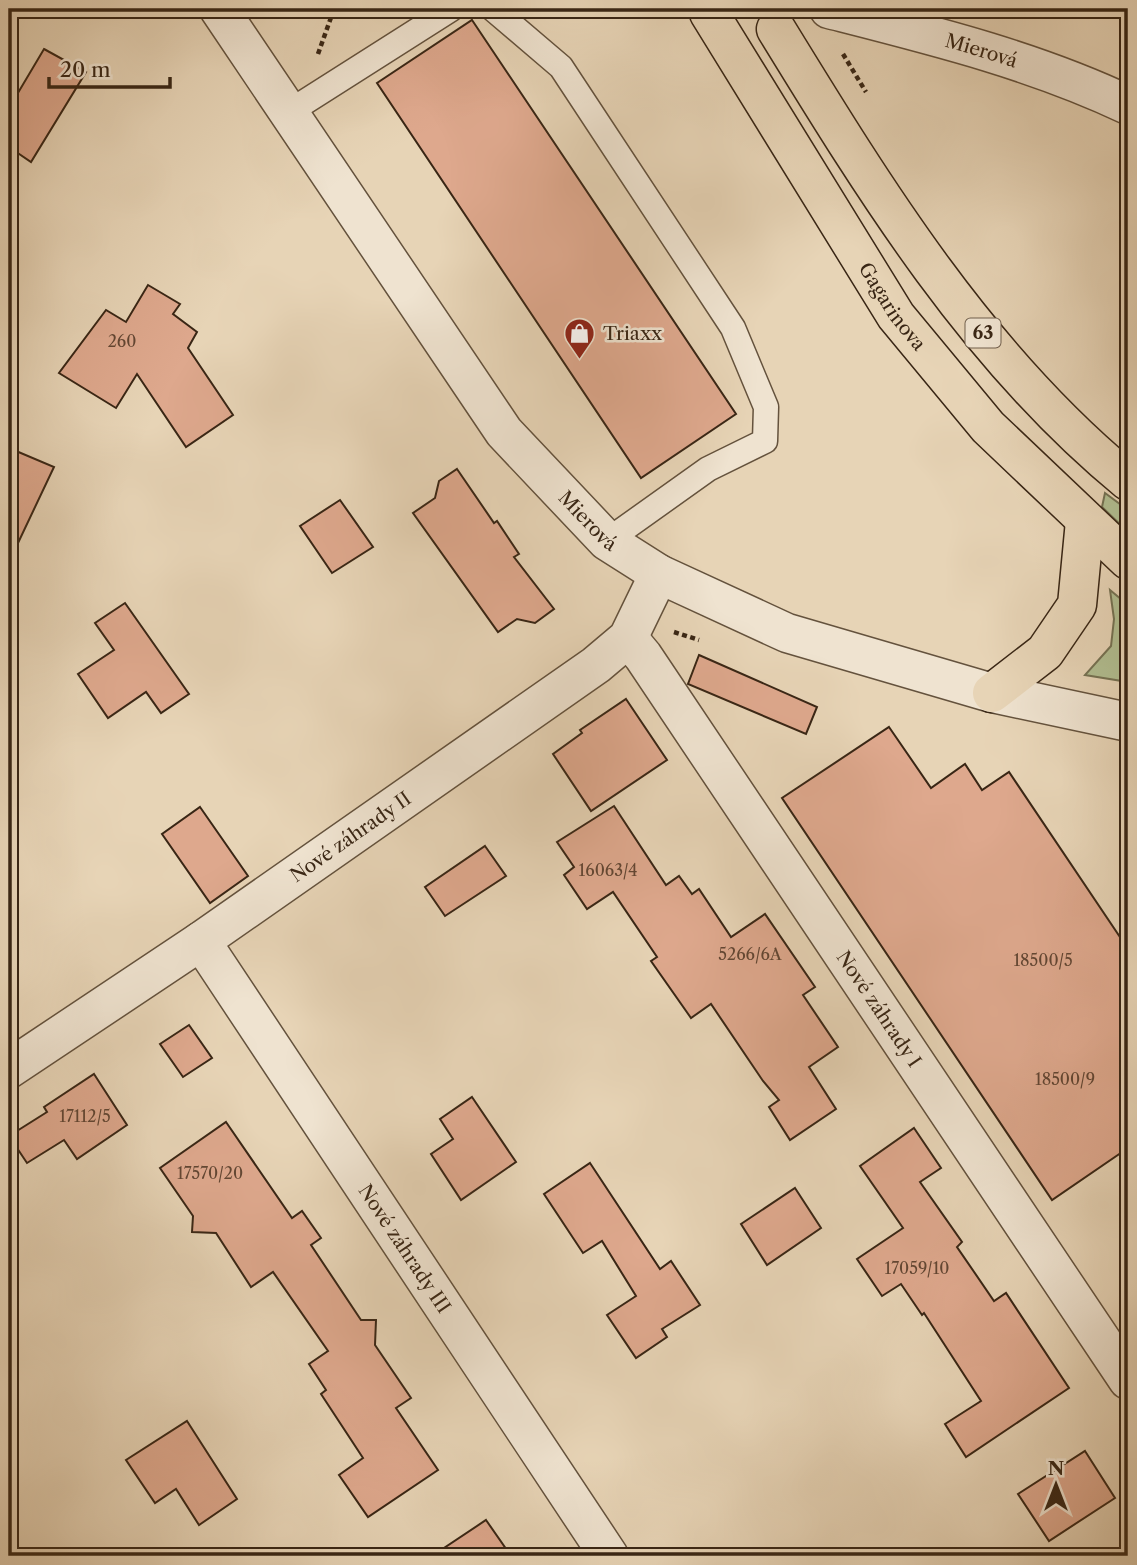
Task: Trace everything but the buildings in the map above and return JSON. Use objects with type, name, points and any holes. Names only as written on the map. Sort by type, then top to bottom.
[{"type":"main road","name":"Gagarinova","points":[[709,13],[896,316],[988,427],[1128,560]]},
{"type":"main road","name":"63","points":[[776,29],[860,166],[899,225],[942,282],[1021,378],[1061,421],[1128,481]]},
{"type":"main road","points":[[992,693],[1045,652],[1077,605],[1084,521]]},
{"type":"street","name":"Mierová","points":[[195,9],[247,50]]},
{"type":"street","name":"Mierová","points":[[219,9],[504,432],[607,541],[659,575],[787,633],[992,693],[1128,722]]},
{"type":"street","points":[[247,50],[254,9]]},
{"type":"street","name":"Mierová","points":[[833,26],[892,25],[1052,73],[1128,105]]},
{"type":"street","name":"Nové záhrady II","points":[[9,1069],[201,941],[585,673],[628,638],[659,575]]},
{"type":"street","name":"Nové záhrady I","points":[[628,638],[1128,1380]]},
{"type":"street","name":"Nové záhrady III","points":[[201,941],[609,1556]]},
{"type":"lane","points":[[289,112],[451,9]]},
{"type":"lane","points":[[493,9],[561,67],[733,328],[766,407],[765,441],[708,469],[607,541]]},
{"type":"path","points":[[321,92],[312,70],[334,9]]},
{"type":"path","points":[[833,26],[872,102]]},
{"type":"green space","points":[[1105,493],[1128,510],[1128,532],[1102,507]]},
{"type":"green space","points":[[1110,590],[1128,605],[1128,682],[1085,675],[1111,646],[1114,619]]},
{"type":"place","name":"Triaxx","points":[[580,360]]}]
